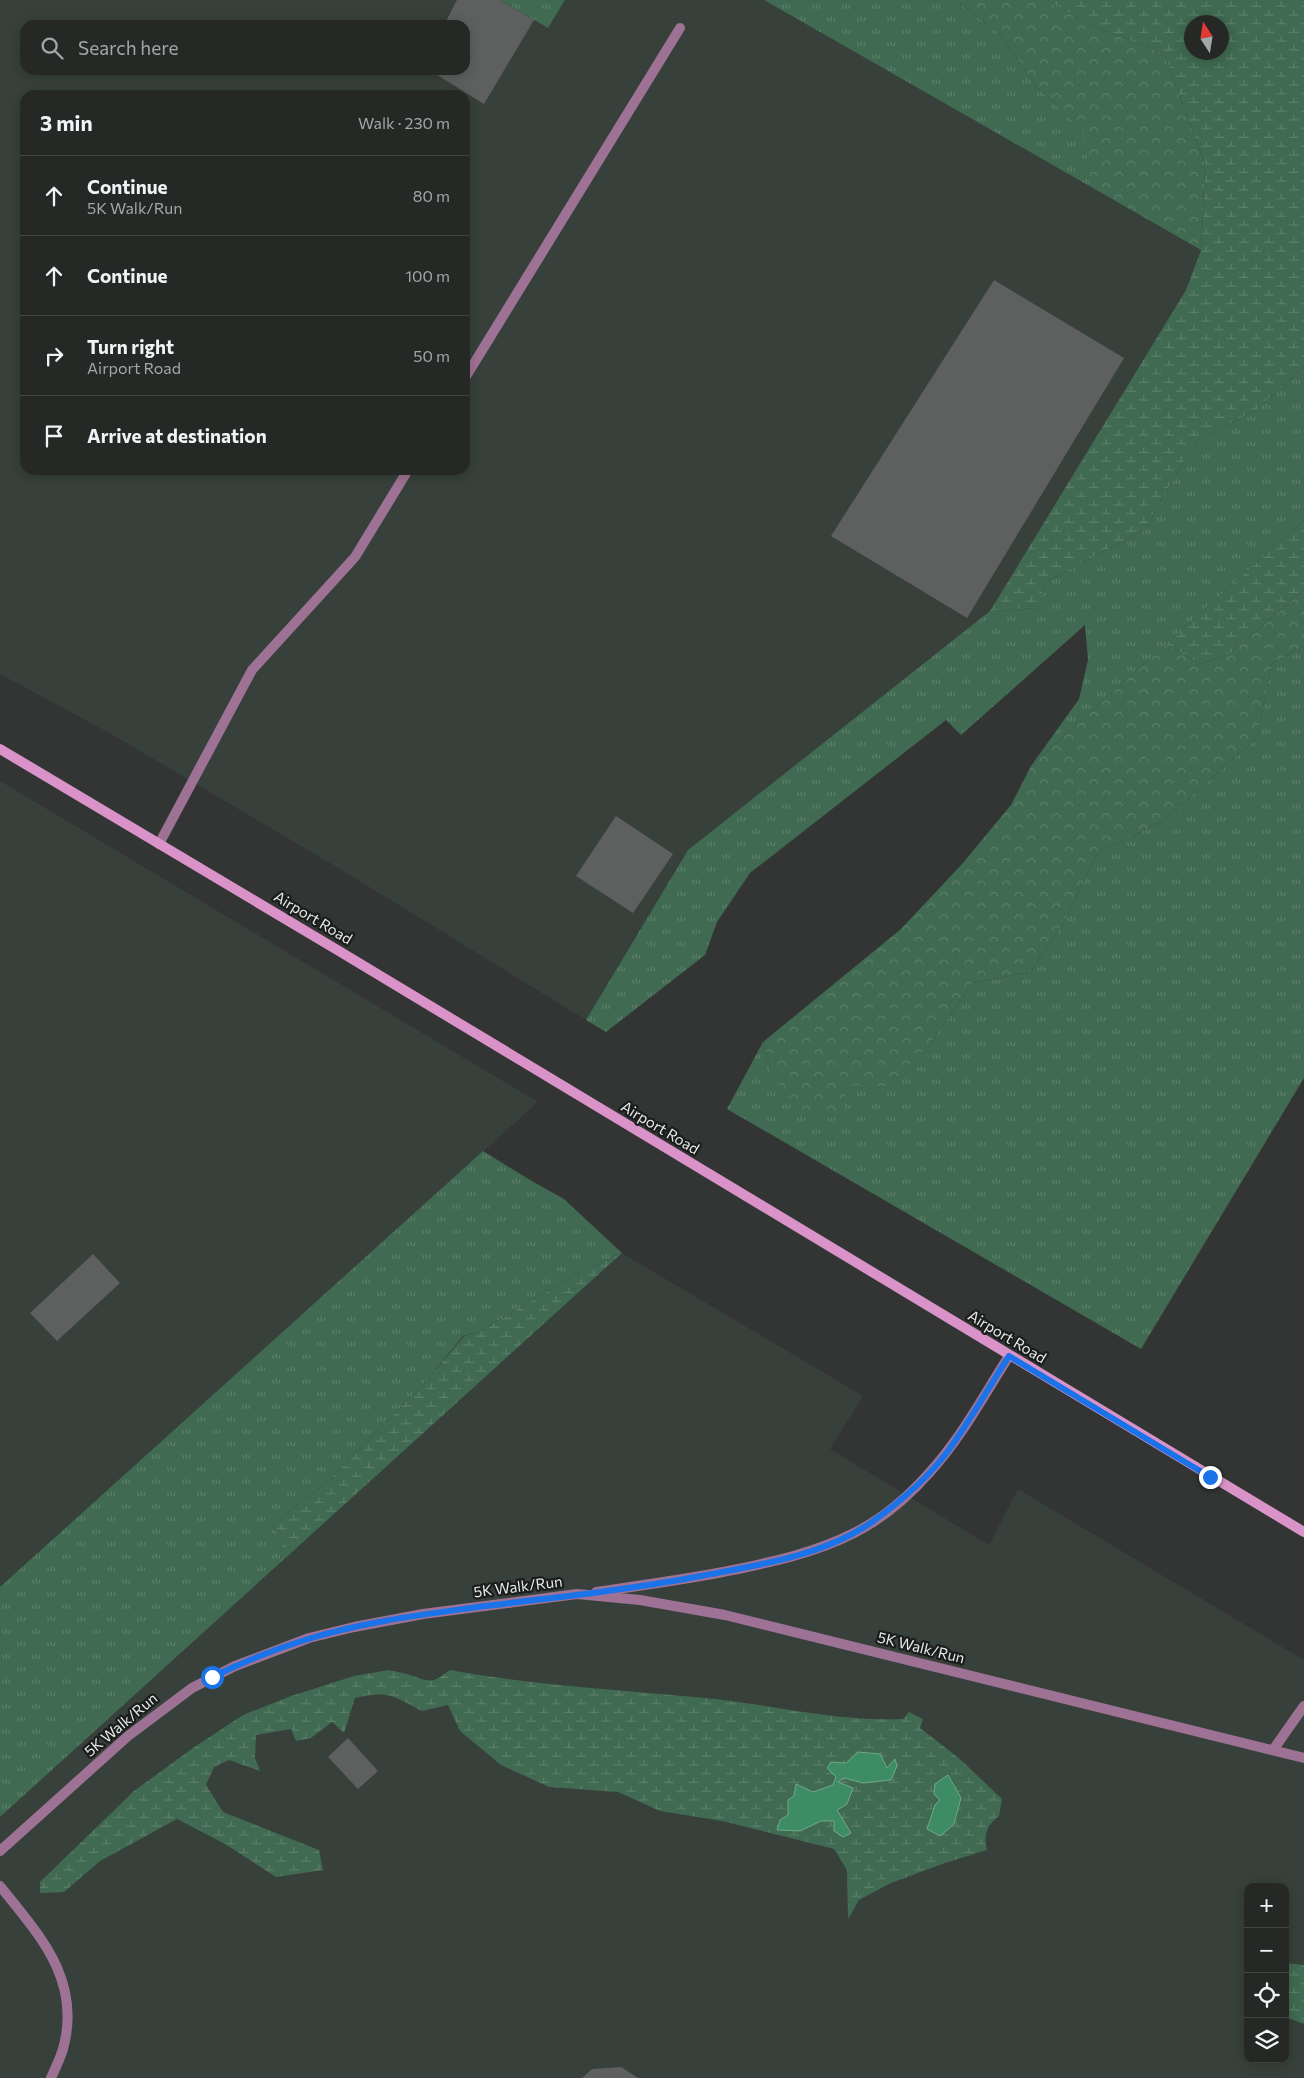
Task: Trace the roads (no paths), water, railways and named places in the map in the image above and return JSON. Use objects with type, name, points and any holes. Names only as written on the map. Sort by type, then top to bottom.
[{"type":"main road","name":"Airport Road","points":[[0,749],[1304,1532]]},
{"type":"lane","points":[[470,370],[680,28]]},
{"type":"lane","points":[[159,844],[252,670],[355,557],[405,475]]},
{"type":"lane","points":[[577,1594],[665,1583],[763,1564],[796,1555],[854,1533],[889,1510],[930,1473],[948,1451],[1009,1356]]},
{"type":"lane","name":"5K Walk/Run","points":[[0,1851],[128,1736],[192,1688],[235,1666],[290,1645],[354,1627],[423,1614],[577,1594],[658,1603],[725,1615],[1304,1758]]},
{"type":"lane","points":[[1273,1750],[1304,1706]]},
{"type":"lane","points":[[0,1886],[43,1939],[63,1978],[68,2017],[63,2049],[51,2078]]}]
